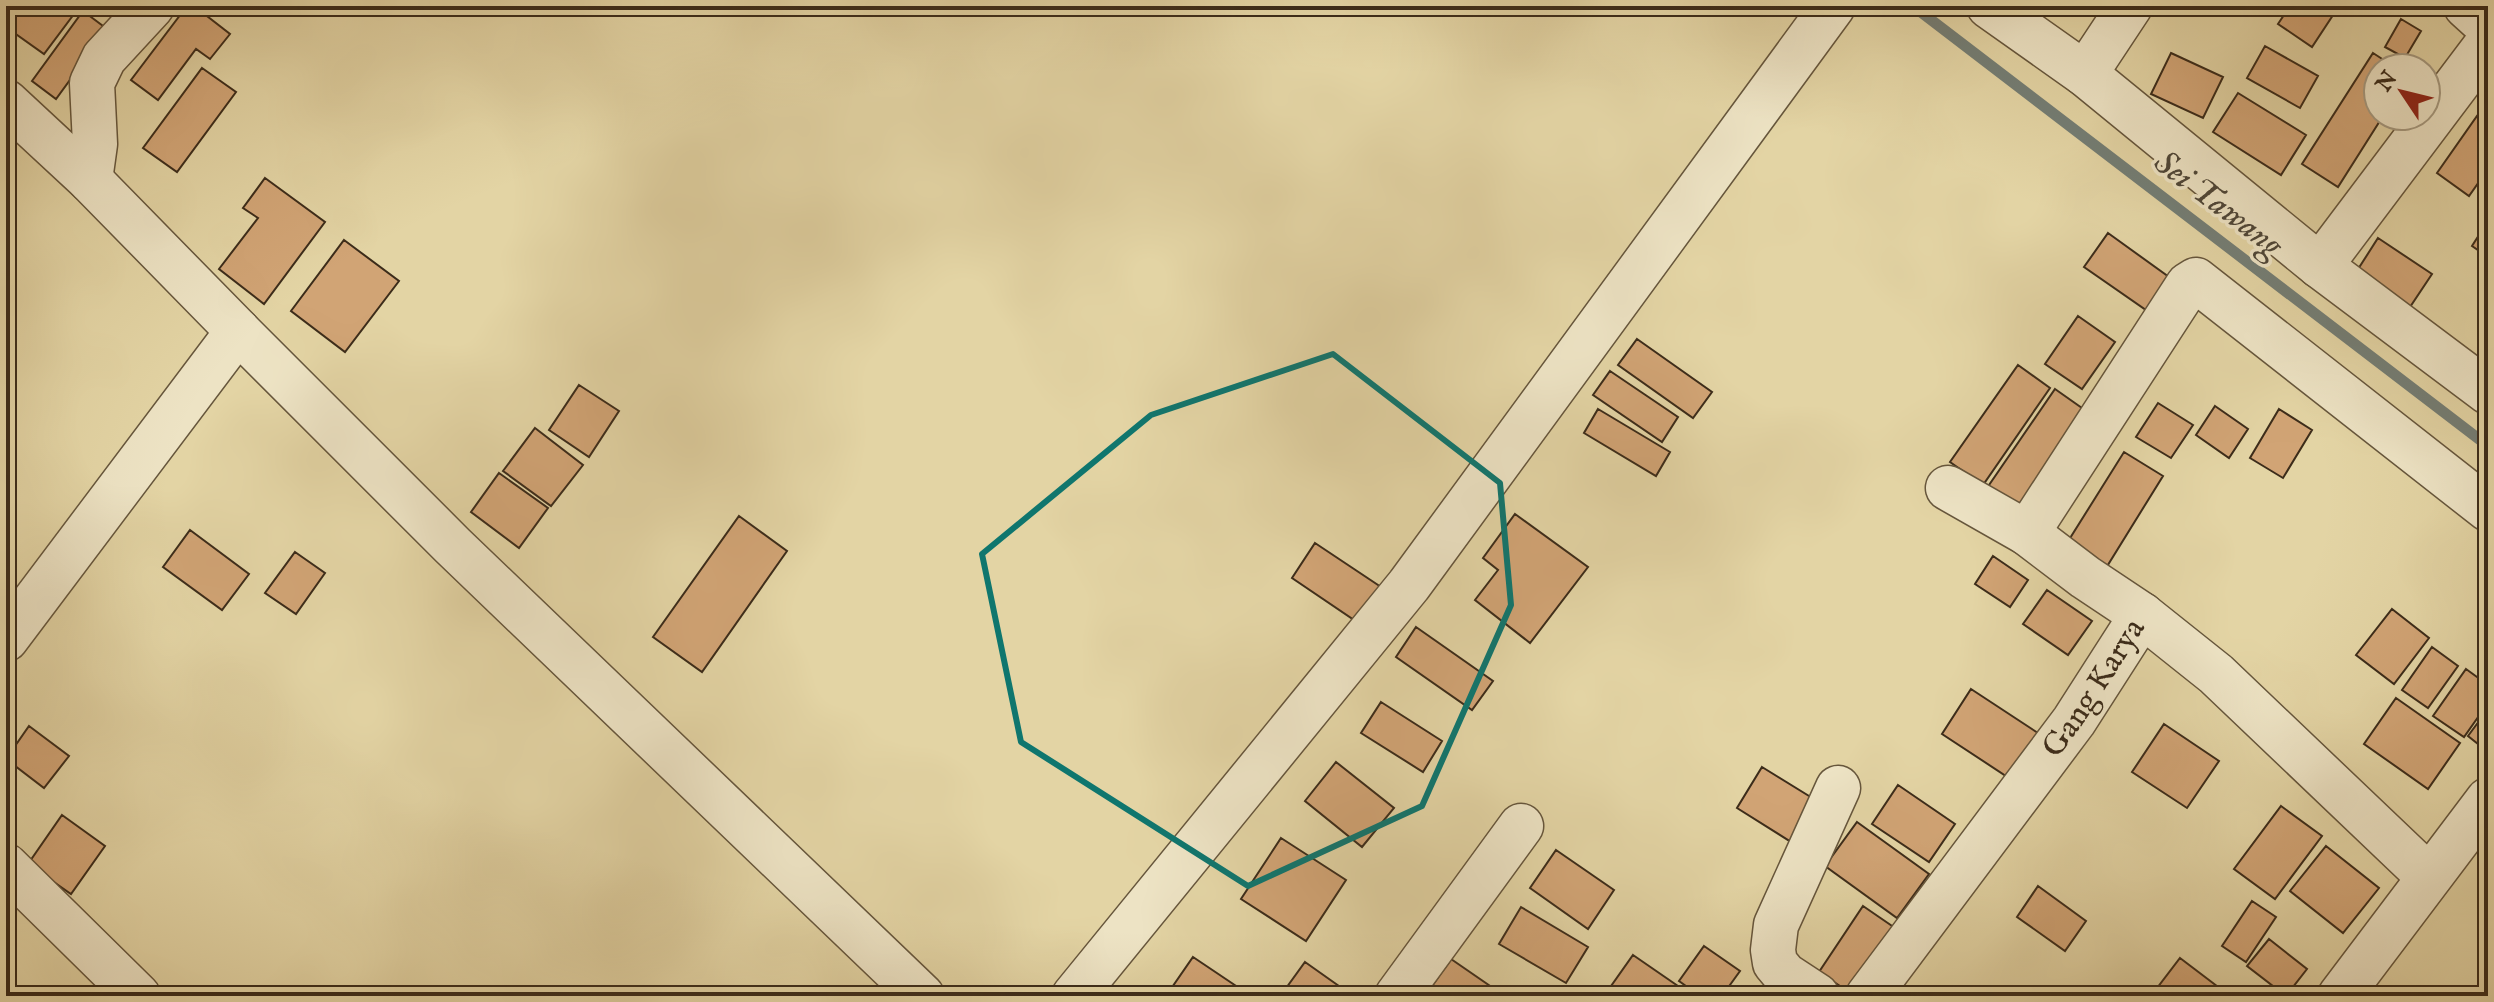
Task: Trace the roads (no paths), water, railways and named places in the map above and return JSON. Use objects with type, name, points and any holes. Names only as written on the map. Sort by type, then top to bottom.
[{"type":"street","points":[[90,180],[95,144],[92,83],[104,58],[152,6]]},
{"type":"street","points":[[1074,996],[1409,585],[1833,6]]},
{"type":"street","points":[[1989,6],[2085,74],[2320,266],[2488,392]]},
{"type":"street","points":[[2085,74],[2130,6]]},
{"type":"street","points":[[2320,266],[2482,20]]},
{"type":"street","points":[[6,102],[90,180],[453,546],[922,996]]},
{"type":"street","points":[[2027,533],[2188,285],[2196,280],[2488,509]]},
{"type":"street","points":[[6,639],[238,331]]},
{"type":"street","points":[[1948,488],[2027,533],[2142,615]]},
{"type":"street","name":"Gang Karya","points":[[1868,996],[2074,721],[2142,615],[2216,674],[2429,877]]},
{"type":"street","points":[[1817,996],[1785,975],[1775,963],[1773,950],[1776,925],[1838,788]]},
{"type":"street","points":[[2340,996],[2488,800]]},
{"type":"street","points":[[1397,996],[1521,826]]},
{"type":"street","points":[[6,866],[138,996]]},
{"type":"waterway","name":"Sei Tawang","points":[[1913,6],[2488,446]]}]
